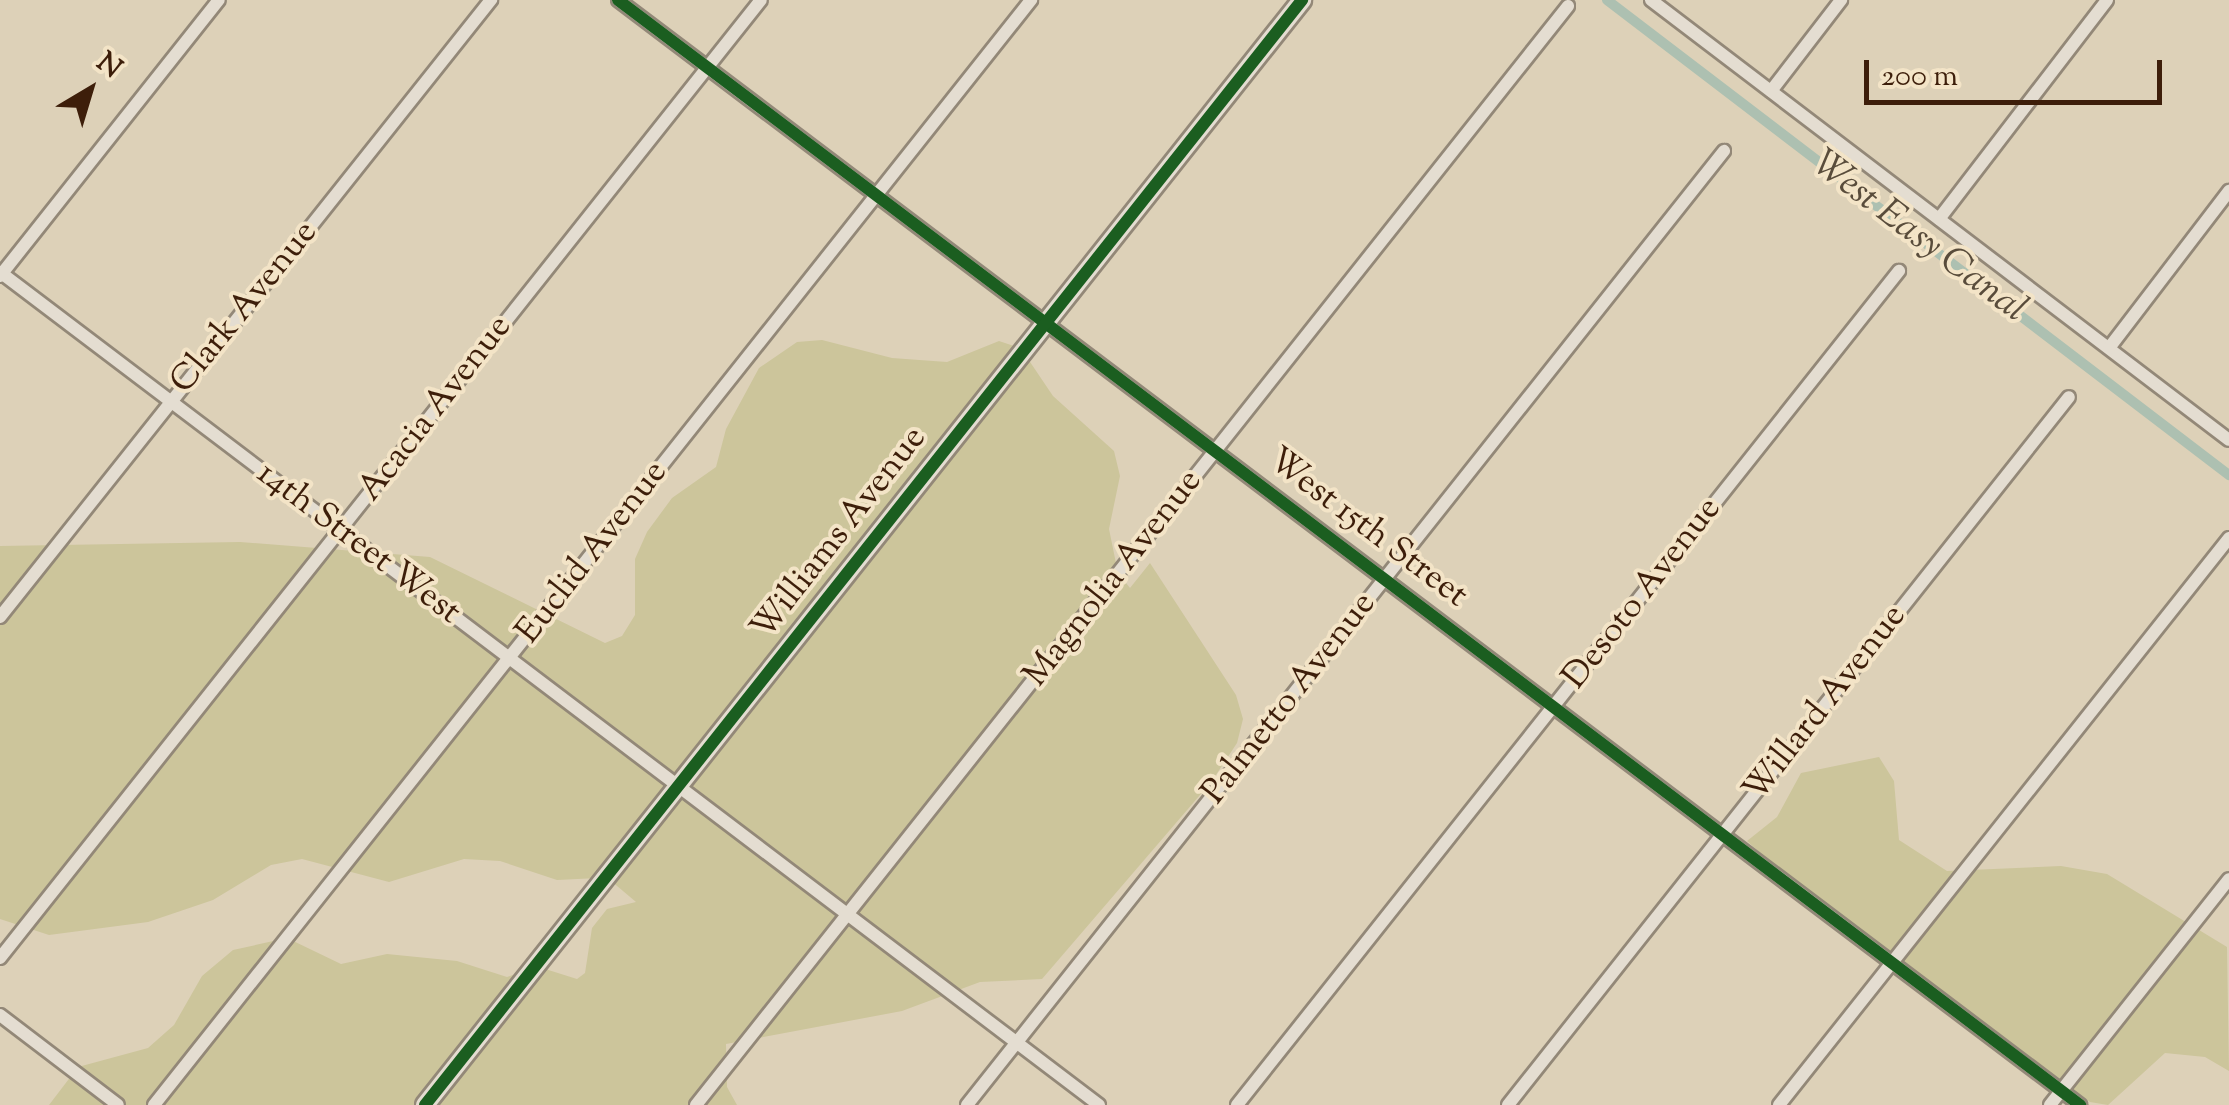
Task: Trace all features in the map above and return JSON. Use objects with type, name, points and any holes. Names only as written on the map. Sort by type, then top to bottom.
[{"type":"street","points":[[1,273],[219,0]]},
{"type":"street","name":"Clark Avenue","points":[[0,617],[490,0]]},
{"type":"street","name":"West 15th Street","points":[[618,0],[2080,1105]]},
{"type":"street","name":"Acacia Avenue","points":[[0,958],[760,0]]},
{"type":"street","name":"Euclid Avenue","points":[[154,1105],[1031,0]]},
{"type":"street","name":"Williams Avenue","points":[[425,1105],[1302,0]]},
{"type":"street","points":[[1652,0],[2229,440]]},
{"type":"street","points":[[1771,92],[1840,0]]},
{"type":"street","points":[[1939,220],[2107,0]]},
{"type":"street","name":"Magnolia Avenue","points":[[696,1105],[1568,6]]},
{"type":"street","name":"Palmetto Avenue","points":[[967,1105],[1724,152]]},
{"type":"street","points":[[2108,348],[2229,190]]},
{"type":"street","name":"Desoto Avenue","points":[[1237,1105],[1899,271]]},
{"type":"street","name":"14th Street West","points":[[1,273],[1099,1105]]},
{"type":"street","name":"Willard Avenue","points":[[1508,1105],[2070,398]]},
{"type":"street","points":[[1779,1105],[2229,538]]},
{"type":"street","points":[[2050,1105],[2229,879]]},
{"type":"street","points":[[0,1015],[118,1105]]},
{"type":"shaded area","points":[[822,340],[892,358],[947,362],[999,341],[1017,347],[598,878],[557,880],[500,861],[464,859],[389,882],[302,859],[271,865],[213,900],[148,922],[49,935],[0,919],[0,546],[240,542],[430,557],[605,643],[622,636],[635,615],[635,559],[647,532],[672,498],[716,467],[726,429],[759,368],[797,342]]},
{"type":"shaded area","points":[[1026,356],[1053,396],[1114,451],[1120,476],[1109,529],[1118,573],[1130,588],[1150,563],[1236,695],[1243,719],[1237,743],[1212,781],[1042,979],[980,982],[902,1011],[726,1044],[727,1087],[737,1105],[432,1105],[542,968],[577,979],[585,973],[592,928],[607,909],[636,902],[610,880]]},
{"type":"shaded area","points":[[1879,757],[1894,781],[1899,840],[1947,871],[2061,866],[2107,874],[2227,947],[2229,1071],[2205,1057],[2165,1053],[2108,1105],[2090,1102],[1828,914],[1747,841],[1777,817],[1801,773]]},
{"type":"shaded area","points":[[287,938],[341,964],[387,954],[457,961],[507,977],[526,970],[418,1105],[49,1105],[78,1067],[148,1048],[174,1025],[202,976],[233,950]]},
{"type":"waterway","name":"West Easy Canal","points":[[1607,0],[2229,475]]},
{"type":"cycle path","points":[[618,0],[2080,1105]]},
{"type":"cycle path","points":[[425,1105],[1302,0]]}]
